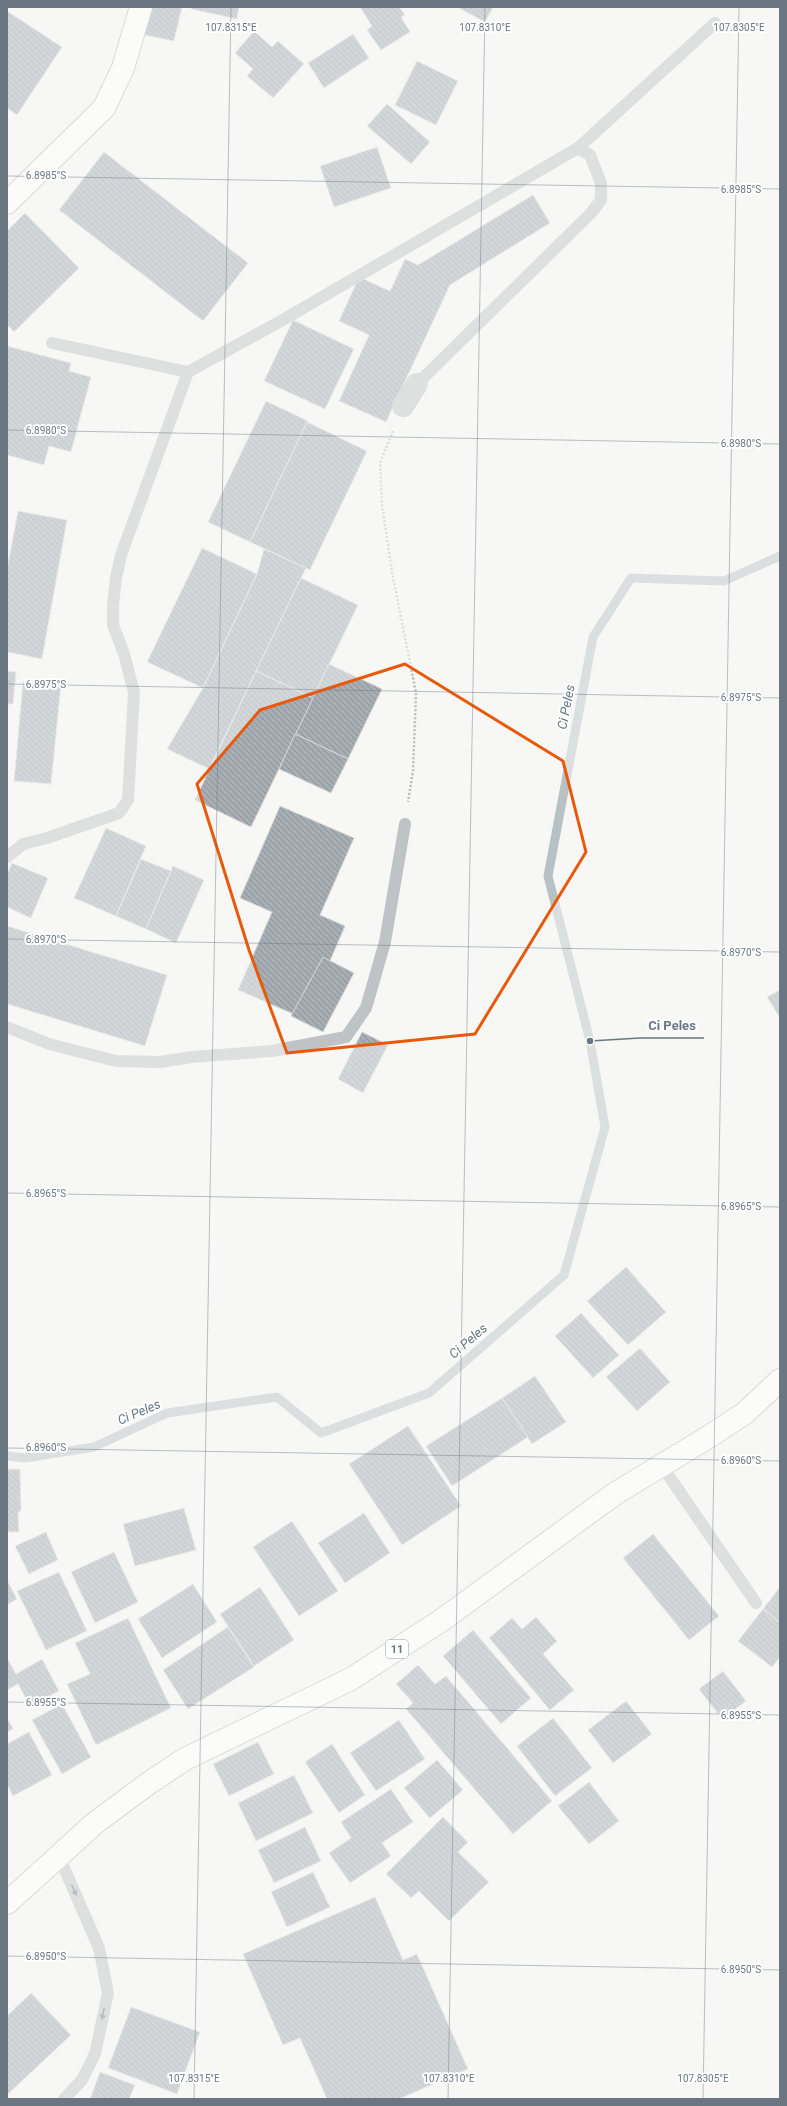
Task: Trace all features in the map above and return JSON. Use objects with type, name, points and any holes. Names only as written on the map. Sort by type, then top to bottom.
[{"type":"main road","points":[[7,203],[104,108],[123,68],[141,7]]},
{"type":"main road","name":"11","points":[[7,1903],[58,1854],[101,1818],[149,1783],[186,1760],[351,1680],[442,1620],[616,1493],[662,1466],[745,1413],[780,1380]]},
{"type":"street","points":[[403,406],[417,384]]},
{"type":"lane","points":[[52,343],[188,372],[288,317],[578,148],[714,23]]},
{"type":"lane","points":[[417,384],[591,213],[601,200],[601,182],[594,162],[590,155],[578,148]]},
{"type":"lane","points":[[7,857],[23,844],[47,838],[119,813],[128,800],[134,692],[124,654],[113,625],[113,604],[116,578],[121,555],[188,372]]},
{"type":"lane","points":[[7,1027],[50,1044],[116,1061],[160,1062],[192,1056],[272,1051],[346,1037],[366,1008],[385,942],[405,824]]},
{"type":"lane","points":[[662,1466],[756,1603]]},
{"type":"lane","points":[[58,1854],[99,1948],[108,1993],[95,2054],[82,2080],[64,2099]]},
{"type":"path","points":[[403,406],[380,463],[382,505],[392,572],[416,693],[413,771],[405,824]]},
{"type":"highlighted area","points":[[405,664],[563,761],[586,852],[475,1034],[287,1053],[249,950],[197,784],[260,710]]},
{"type":"building","points":[[146,7],[182,7],[174,41],[140,34]]},
{"type":"building","points":[[192,7],[239,7],[237,19],[191,9]]},
{"type":"building","points":[[360,7],[399,7],[405,15],[401,17],[410,32],[381,50],[367,30],[372,26]]},
{"type":"building","points":[[457,7],[493,7],[485,22]]},
{"type":"building","points":[[7,11],[62,47],[17,115],[7,108]]},
{"type":"building","points":[[254,31],[272,47],[278,41],[304,64],[273,98],[247,76],[253,69],[235,53]]},
{"type":"building","points":[[353,34],[369,58],[324,88],[308,63]]},
{"type":"building","points":[[417,61],[458,81],[436,125],[395,105]]},
{"type":"building","points":[[387,104],[430,142],[411,164],[367,126]]},
{"type":"building","points":[[377,147],[391,188],[334,207],[320,166]]},
{"type":"building","points":[[104,152],[248,263],[203,321],[59,210]]},
{"type":"building","points":[[533,195],[550,223],[450,285],[386,422],[339,401],[369,335],[339,321],[359,277],[390,291],[405,259],[418,265]]},
{"type":"building","points":[[25,213],[79,268],[14,332],[7,325],[7,231]]},
{"type":"building","points":[[293,320],[354,349],[325,409],[264,381]]},
{"type":"building","points":[[7,346],[71,363],[69,371],[91,377],[71,452],[49,446],[44,465],[7,455]]},
{"type":"building","points":[[266,401],[308,421],[250,542],[208,522]]},
{"type":"building","points":[[307,422],[367,451],[310,570],[250,542]]},
{"type":"building","points":[[18,511],[67,520],[42,659],[7,652],[7,569]]},
{"type":"building","points":[[202,548],[257,574],[203,688],[147,662]]},
{"type":"building","points":[[264,549],[306,568],[209,769],[167,749],[203,688],[257,574]]},
{"type":"building","points":[[301,578],[358,605],[313,698],[256,671]]},
{"type":"building","points":[[329,664],[382,689],[348,759],[295,734]]},
{"type":"building","points":[[7,671],[16,672],[13,704],[7,704]]},
{"type":"building","points":[[256,671],[313,698],[251,827],[195,800]]},
{"type":"building","points":[[23,682],[61,685],[51,784],[14,781]]},
{"type":"building","points":[[295,734],[348,759],[331,793],[279,769]]},
{"type":"building","points":[[280,806],[354,838],[320,915],[345,926],[305,1019],[238,990],[272,912],[240,898]]},
{"type":"building","points":[[106,828],[146,846],[116,916],[74,898]]},
{"type":"building","points":[[141,859],[171,871],[146,929],[116,916]]},
{"type":"building","points":[[12,863],[48,878],[31,918],[7,907],[7,874]]},
{"type":"building","points":[[173,866],[204,880],[176,943],[146,929]]},
{"type":"building","points":[[7,926],[167,975],[145,1046],[7,1004]]},
{"type":"building","points":[[323,957],[354,973],[323,1032],[291,1016]]},
{"type":"building","points":[[780,990],[780,1018],[767,997]]},
{"type":"building","points":[[362,1032],[388,1045],[363,1093],[338,1079]]},
{"type":"building","points":[[626,1267],[666,1312],[628,1345],[587,1301]]},
{"type":"building","points":[[581,1313],[619,1355],[593,1378],[555,1336]]},
{"type":"building","points":[[640,1348],[670,1382],[637,1411],[606,1377]]},
{"type":"building","points":[[535,1376],[566,1422],[532,1444],[502,1398]]},
{"type":"building","points":[[502,1398],[528,1437],[452,1486],[426,1446]]},
{"type":"building","points":[[408,1426],[461,1506],[402,1545],[349,1464]]},
{"type":"building","points":[[7,1469],[20,1469],[21,1511],[18,1512],[19,1532],[7,1532]]},
{"type":"building","points":[[184,1508],[196,1550],[135,1566],[123,1524]]},
{"type":"building","points":[[364,1513],[390,1553],[345,1583],[318,1543]]},
{"type":"building","points":[[292,1521],[338,1591],[299,1616],[253,1547]]},
{"type":"building","points":[[46,1532],[58,1560],[29,1574],[15,1546]]},
{"type":"building","points":[[653,1534],[719,1616],[689,1640],[623,1558]]},
{"type":"building","points":[[114,1552],[138,1602],[95,1623],[71,1572]]},
{"type":"building","points":[[59,1572],[87,1631],[46,1650],[17,1591]]},
{"type":"building","points":[[7,1580],[17,1599],[7,1605]]},
{"type":"building","points":[[193,1584],[217,1622],[162,1658],[138,1619]]},
{"type":"building","points":[[260,1587],[294,1640],[254,1666],[220,1614]]},
{"type":"building","points":[[780,1587],[780,1623],[763,1609]]},
{"type":"building","points":[[763,1609],[780,1623],[780,1657],[772,1667],[738,1641]]},
{"type":"building","points":[[536,1617],[557,1641],[543,1654],[574,1690],[550,1710],[489,1638],[512,1618],[522,1629]]},
{"type":"building","points":[[128,1618],[171,1708],[96,1745],[67,1684],[90,1674],[75,1643]]},
{"type":"building","points":[[228,1627],[254,1667],[188,1709],[163,1670]]},
{"type":"building","points":[[473,1630],[531,1698],[501,1724],[443,1656]]},
{"type":"building","points":[[7,1658],[16,1674],[42,1659],[59,1691],[30,1706],[18,1684],[7,1690]]},
{"type":"building","points":[[418,1665],[435,1684],[446,1676],[552,1801],[513,1834],[406,1709],[413,1703],[396,1684]]},
{"type":"building","points":[[723,1671],[746,1701],[722,1719],[699,1689]]},
{"type":"building","points":[[626,1701],[652,1734],[613,1763],[588,1730]]},
{"type":"building","points":[[62,1704],[91,1757],[62,1774],[32,1720]]},
{"type":"building","points":[[7,1718],[13,1729],[7,1732]]},
{"type":"building","points":[[553,1718],[592,1768],[555,1796],[517,1746]]},
{"type":"building","points":[[399,1720],[425,1759],[376,1791],[350,1753]]},
{"type":"building","points":[[29,1732],[52,1775],[13,1796],[7,1784],[7,1744]]},
{"type":"building","points":[[258,1742],[274,1774],[229,1796],[213,1764]]},
{"type":"building","points":[[332,1744],[365,1795],[339,1813],[305,1762]]},
{"type":"building","points":[[437,1760],[463,1790],[430,1818],[404,1788]]},
{"type":"building","points":[[294,1775],[313,1813],[256,1841],[238,1803]]},
{"type":"building","points":[[589,1782],[619,1821],[589,1844],[558,1806]]},
{"type":"building","points":[[391,1789],[413,1822],[382,1843],[391,1856],[350,1883],[329,1853],[351,1838],[341,1822]]},
{"type":"building","points":[[443,1817],[468,1842],[458,1852],[489,1882],[449,1921],[419,1891],[411,1898],[386,1874]]},
{"type":"building","points":[[305,1827],[321,1861],[274,1883],[258,1850]]},
{"type":"building","points":[[313,1872],[330,1907],[287,1927],[271,1892]]},
{"type":"building","points":[[375,1897],[403,1960],[417,1954],[468,2069],[399,2099],[327,2099],[300,2038],[283,2045],[243,1954]]},
{"type":"building","points":[[31,1993],[71,2035],[7,2095],[7,2016]]},
{"type":"building","points":[[131,2007],[200,2032],[177,2094],[108,2068]]},
{"type":"building","points":[[100,2072],[135,2085],[129,2099],[90,2099]]},
{"type":"waterway","name":"Ci Peles","points":[[7,1456],[25,1458],[94,1447],[167,1413],[277,1397],[321,1433],[429,1393],[564,1275],[605,1127],[590,1041],[548,876],[593,637],[631,578],[724,581],[780,556]]},
{"type":"place","name":"Ci Peles","points":[[590,1041]]}]
